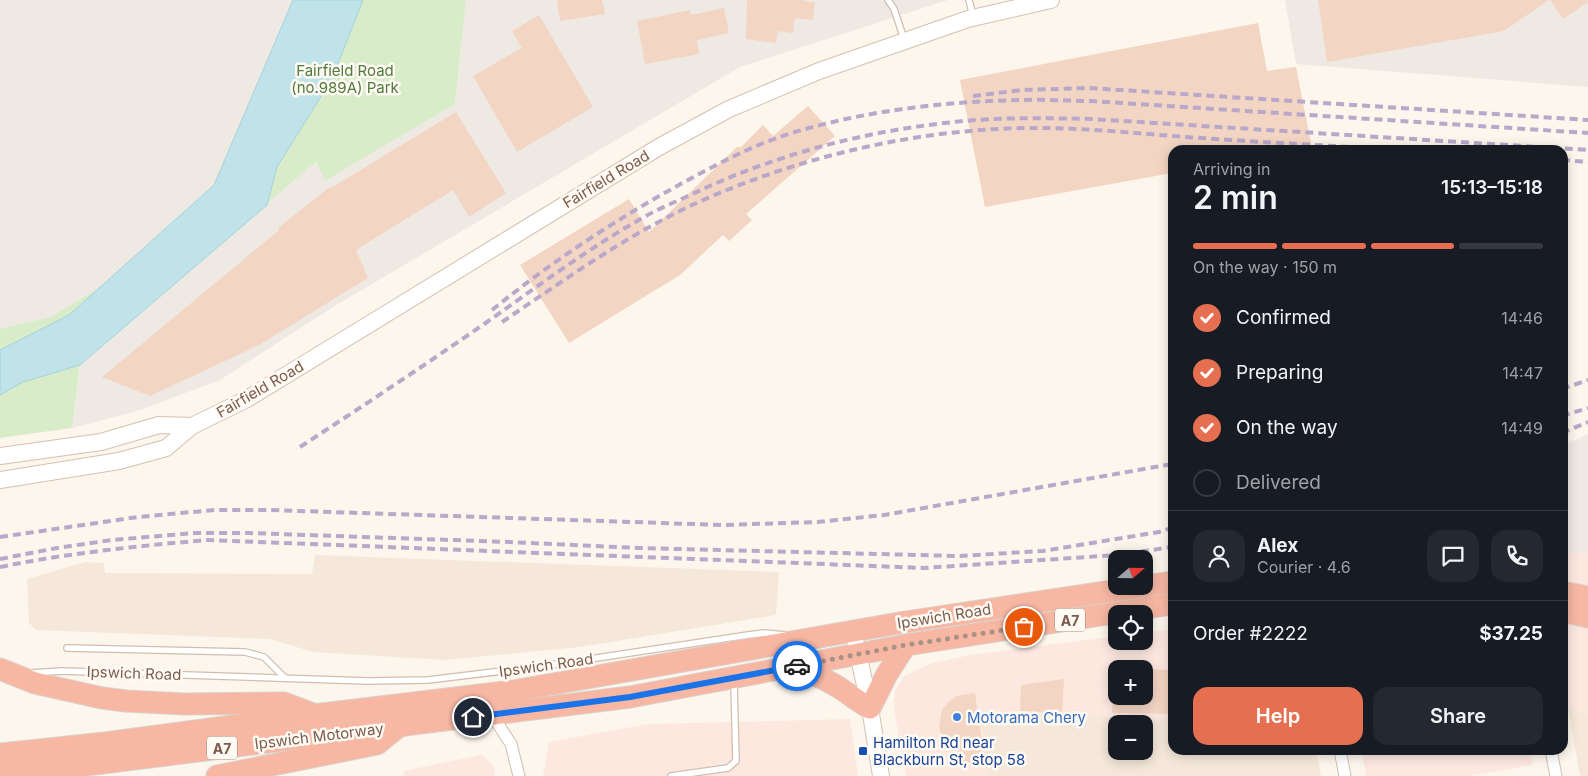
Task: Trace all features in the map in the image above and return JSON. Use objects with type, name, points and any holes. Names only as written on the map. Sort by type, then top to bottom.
[{"type":"highway","name":"Ipswich Road","points":[[314,715],[514,691],[853,631],[1168,583]]},
{"type":"highway","points":[[1568,593],[1588,597]]},
{"type":"highway","name":"Ipswich Road","points":[[399,726],[630,697],[906,645],[1168,605]]},
{"type":"highway","points":[[1568,613],[1588,617]]},
{"type":"highway","points":[[795,667],[829,681],[856,701],[870,708],[887,674],[906,645]]},
{"type":"highway","points":[[4,673],[35,683],[102,698],[184,704],[284,703],[314,715]]},
{"type":"highway","name":"Ipswich Motorway","points":[[0,754],[105,743],[314,715]]},
{"type":"highway","points":[[218,776],[377,744],[399,726]]},
{"type":"highway","name":"Ipswich Motorway","points":[[0,772],[73,766],[399,726]]},
{"type":"main road","name":"Fairfield Road","points":[[2,480],[119,461],[166,448],[192,426],[247,398],[651,152],[729,110],[790,82],[905,41],[973,18],[1051,0]]},
{"type":"main road","name":"Fairfield Road","points":[[2,456],[101,442],[159,425],[192,426]]},
{"type":"main road","points":[[853,631],[870,708],[881,776]]},
{"type":"street","points":[[492,715],[511,744],[519,776]]},
{"type":"street","points":[[1341,755],[1345,776]]},
{"type":"street","points":[[1552,755],[1556,776]]},
{"type":"lane","points":[[888,0],[894,9],[905,41]]},
{"type":"lane","points":[[969,0],[973,18]]},
{"type":"lane","name":"Ipswich Road","points":[[4,673],[62,671],[388,681],[428,680],[544,666],[748,635],[780,634],[804,640]]},
{"type":"lane","name":"Ipswich Road","points":[[67,648],[245,652],[264,657],[285,678]]},
{"type":"lane","points":[[671,776],[728,768],[736,761],[734,678]]},
{"type":"shaded area","points":[[0,0],[294,0],[214,185],[106,284],[50,317],[0,329]]},
{"type":"shaded area","points":[[466,0],[948,0],[740,67],[333,307],[220,380],[134,412],[72,428],[80,365],[316,162],[325,181],[455,104]]},
{"type":"shaded area","points":[[1285,0],[1588,0],[1588,87],[1296,64]]},
{"type":"shaded area","points":[[1588,434],[1588,553],[1568,553],[1568,444]]},
{"type":"shaded area","points":[[1568,553],[1588,553],[1588,713],[1568,708]]},
{"type":"shaded area","points":[[315,555],[779,572],[776,615],[580,647],[445,660],[313,652],[270,639],[36,630],[29,623],[27,579],[85,562],[104,563],[105,573],[312,574]]},
{"type":"shaded area","points":[[1168,630],[1168,718],[1153,717],[1153,715],[1108,715],[979,710],[988,776],[906,776],[894,710],[895,691],[904,676],[933,663],[970,655],[1108,637],[1108,650],[1153,650],[1153,632]]},
{"type":"shaded area","points":[[1568,708],[1588,713],[1588,776],[1580,776]]},
{"type":"shaded area","points":[[979,710],[1108,715],[1108,760],[1153,760],[1153,717],[1168,718],[1168,755],[1317,755],[1321,776],[988,776]]},
{"type":"shaded area","points":[[850,719],[858,776],[543,776],[549,742],[648,724]]},
{"type":"shaded area","points":[[482,755],[493,765],[495,776],[404,776],[403,771]]},
{"type":"shaded area","points":[[1362,755],[1531,755],[1533,765],[1467,776],[1366,776]]},
{"type":"green space","name":"Fairfield Road (no.989A) Park","points":[[294,0],[466,0],[455,104],[325,181],[316,162],[80,364],[72,428],[0,438],[0,329],[50,317],[106,284],[214,185]]},
{"type":"water","points":[[293,0],[363,0],[332,79],[277,167],[267,205],[80,365],[23,382],[0,395],[0,350],[69,315],[214,185]]},
{"type":"building","points":[[557,0],[602,0],[605,14],[560,21]]},
{"type":"building","points":[[747,0],[801,0],[815,3],[813,20],[795,18],[793,33],[778,31],[776,43],[746,39]]},
{"type":"building","points":[[1318,0],[1549,0],[1504,31],[1327,62]]},
{"type":"building","points":[[1550,0],[1588,0],[1588,2],[1563,19]]},
{"type":"building","points":[[724,8],[729,33],[697,40],[699,54],[645,64],[637,21],[690,10],[691,15]]},
{"type":"building","points":[[539,15],[593,107],[517,152],[473,76],[522,48],[512,31]]},
{"type":"building","points":[[1258,23],[1267,71],[1296,67],[1311,145],[1168,145],[1168,174],[985,207],[960,80]]},
{"type":"building","points":[[808,106],[835,136],[746,214],[752,220],[729,241],[723,235],[680,275],[569,343],[520,265],[629,199],[649,232],[738,146],[740,148],[763,125],[773,136]]},
{"type":"building","points":[[456,112],[506,193],[469,217],[453,190],[356,250],[368,278],[259,345],[150,396],[102,377],[279,230],[278,228],[330,187]]},
{"type":"building","points":[[1153,669],[1168,670],[1168,714],[1112,713],[1112,705],[1153,705]]},
{"type":"building","points":[[1064,679],[1062,713],[1020,711],[1021,685]]},
{"type":"building","points":[[975,693],[985,761],[960,764],[955,739],[943,741],[939,726],[942,710],[956,696]]},
{"type":"railway","points":[[973,96],[1022,90],[1089,88],[1588,120]]},
{"type":"railway","points":[[492,310],[536,276],[605,229],[653,200],[723,162],[754,147],[786,135],[828,123],[883,112],[968,102],[1091,101],[1588,133]]},
{"type":"railway","points":[[300,447],[371,401],[584,254],[644,217],[719,182],[781,158],[846,140],[912,127],[963,121],[1054,118],[1508,145]]},
{"type":"railway","points":[[502,322],[577,271],[629,239],[682,210],[747,182],[785,169],[824,157],[864,148],[944,134],[1024,128],[1085,129],[1318,145]]},
{"type":"railway","points":[[1568,149],[1588,150]]},
{"type":"railway","points":[[1568,160],[1588,162]]},
{"type":"railway","points":[[1568,387],[1588,380]]},
{"type":"railway","points":[[1568,414],[1588,408]]},
{"type":"railway","points":[[1568,430],[1588,422]]},
{"type":"railway","points":[[0,537],[138,517],[214,510],[270,510],[723,525],[817,522],[884,515],[1168,465]]},
{"type":"railway","points":[[0,559],[112,540],[195,533],[249,533],[638,548],[958,556],[1043,551],[1168,529]]},
{"type":"railway","points":[[0,567],[104,550],[207,540],[924,568],[1117,555],[1168,548]]},
{"type":"way so far","points":[[797,666],[906,645],[1024,627]]},
{"type":"place","name":"Motorama Chery","points":[[957,717]]},
{"type":"place","name":"Hamilton Rd near Blackburn St, stop 58","points":[[863,751]]},
{"type":"route","points":[[473,717],[630,697],[797,666]]}]
